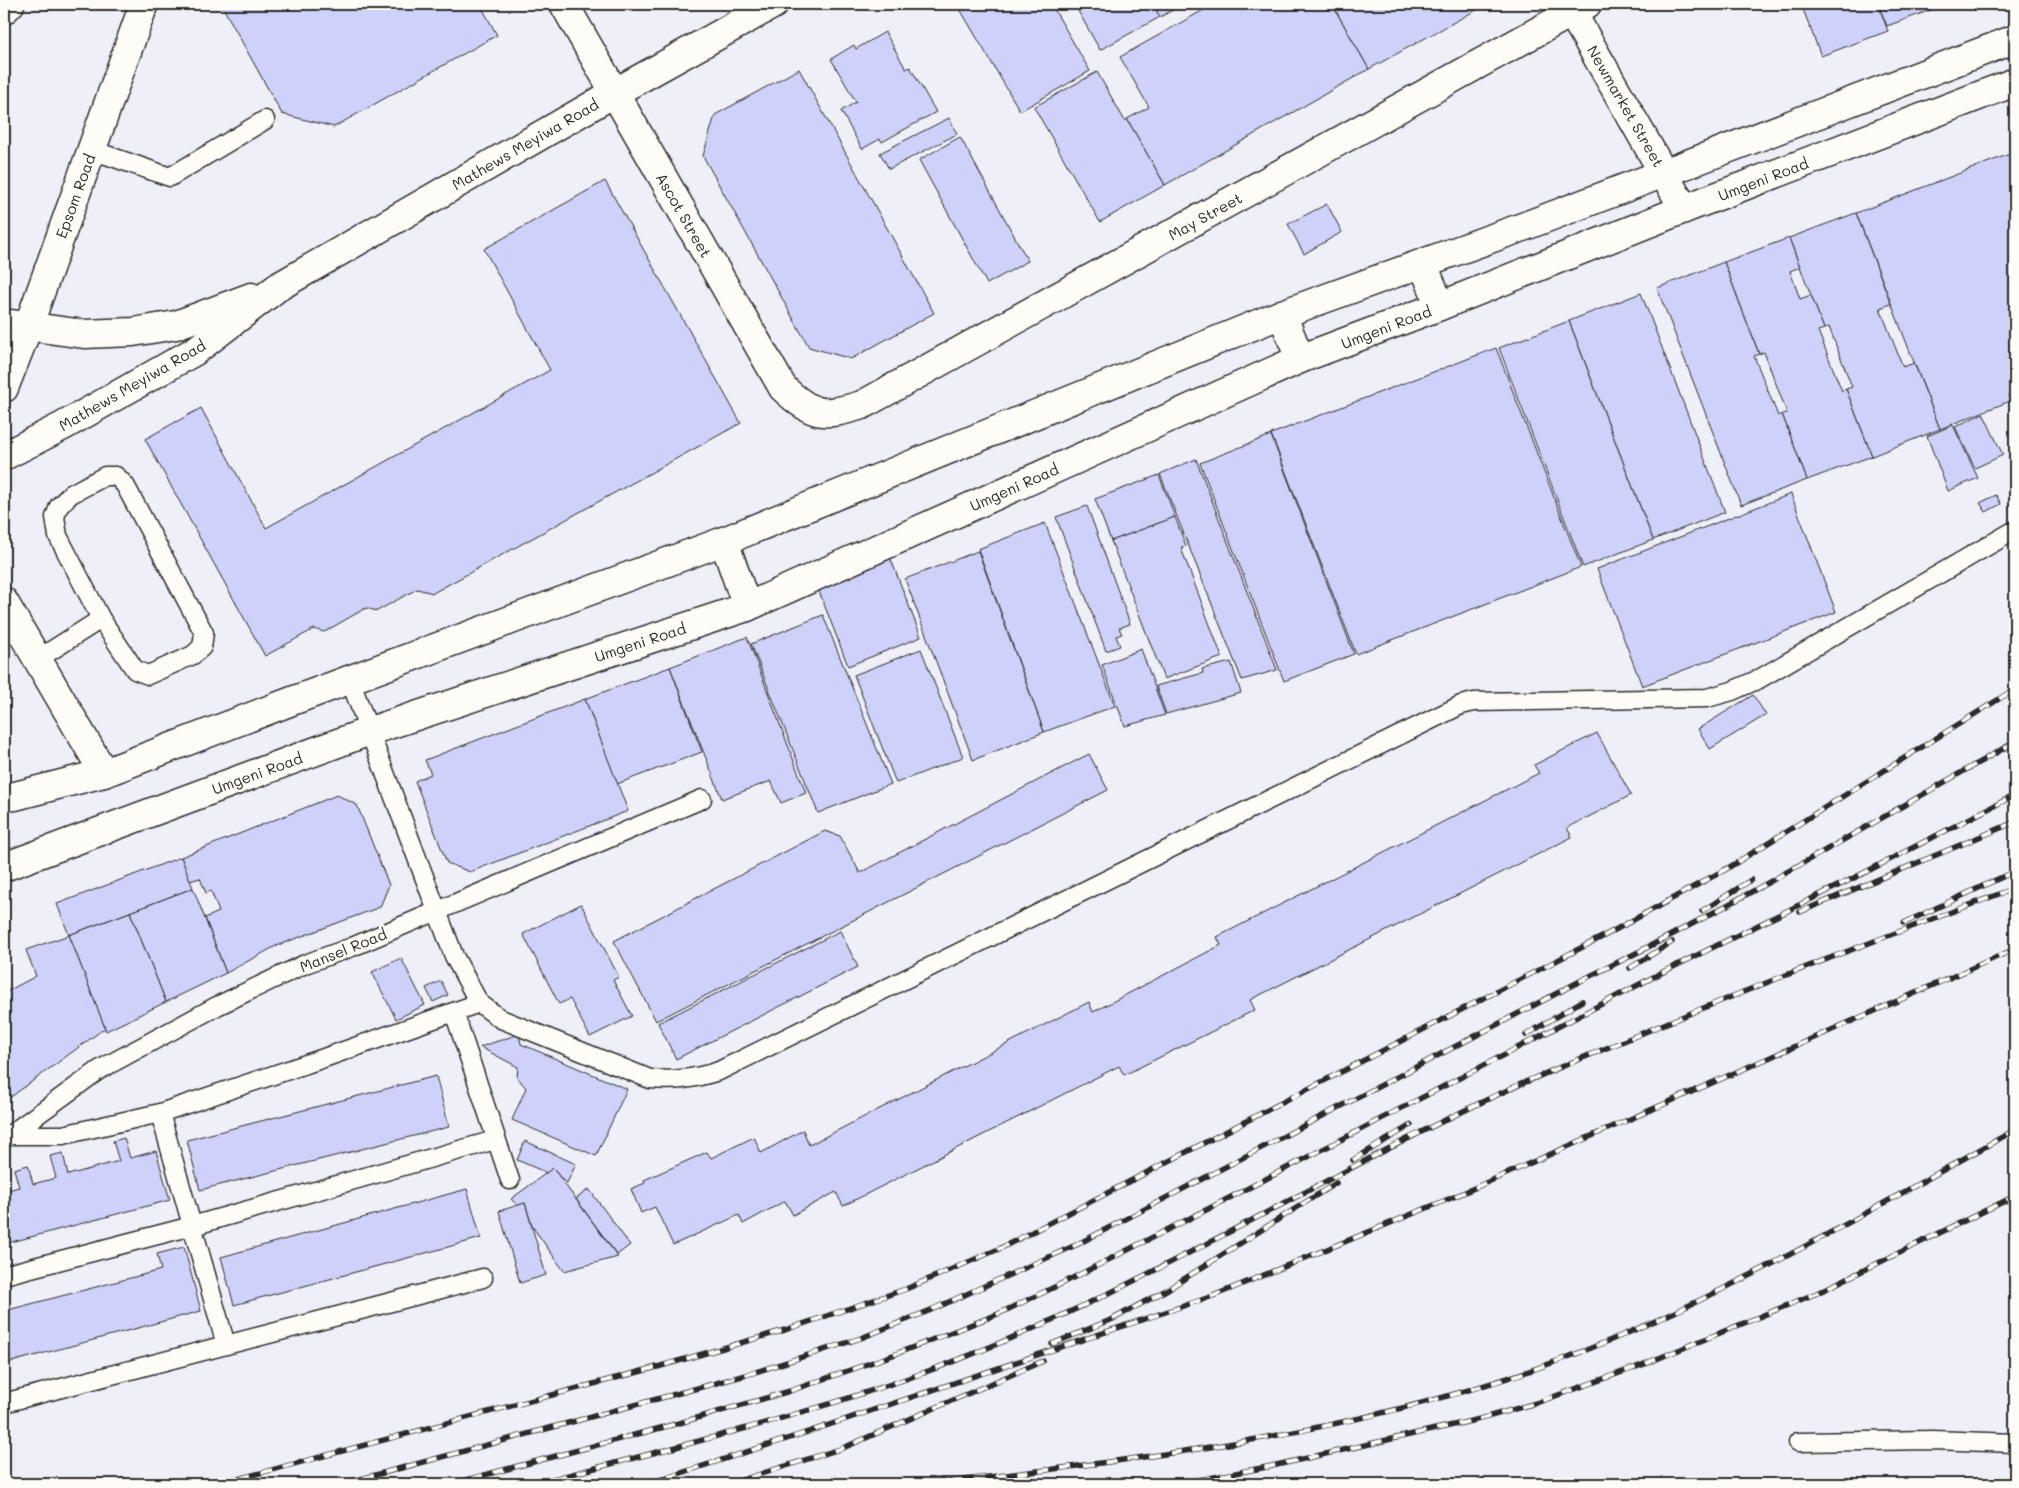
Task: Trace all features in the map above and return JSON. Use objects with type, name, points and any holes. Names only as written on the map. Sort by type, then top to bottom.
[{"type":"main road","points":[[4,10],[10,4]]},
{"type":"main road","name":"Epsom Road","points":[[4,388],[16,325],[92,150],[144,4]]},
{"type":"main road","name":"Ascot Street","points":[[564,4],[783,388],[802,405],[818,412]]},
{"type":"main road","name":"Mathews Meyiwa Road","points":[[4,456],[63,426],[195,350],[278,287],[614,93],[774,4]]},
{"type":"main road","name":"Newmarket Street","points":[[1575,7],[1684,209]]},
{"type":"main road","name":"May Street","points":[[818,412],[842,411],[862,405],[879,396],[1575,7]]},
{"type":"main road","points":[[4,797],[15,796],[104,773],[724,541],[1282,314],[1520,228],[2015,39]]},
{"type":"main road","name":"Umgeni Road","points":[[4,867],[370,731],[747,607],[1300,360],[1684,209],[2015,82]]},
{"type":"main road","points":[[1520,228],[1536,267]]},
{"type":"main road","points":[[1423,264],[1440,306]]},
{"type":"main road","name":"Mathews Meyiwa Road","points":[[16,325],[90,334],[133,332],[176,324],[278,287]]},
{"type":"main road","points":[[1282,314],[1300,360]]},
{"type":"main road","points":[[724,541],[747,607]]},
{"type":"main road","points":[[4,602],[104,773]]},
{"type":"lane","points":[[92,150],[170,177],[265,120]]},
{"type":"lane","points":[[105,476],[116,476],[125,485],[204,633],[202,647],[193,655],[148,675],[134,670],[101,619],[58,536],[55,517],[59,506],[71,494],[105,476]]},
{"type":"lane","points":[[350,680],[436,911],[454,956],[479,1003],[501,1019],[650,1079],[673,1081],[694,1079],[719,1071],[1461,705],[1474,702],[1707,698],[1732,691],[1759,679],[2015,530]]},
{"type":"lane","points":[[38,659],[101,619]]},
{"type":"lane","name":"Mansel Road","points":[[7,1137],[99,1070],[217,1006],[305,964],[352,947],[702,799]]},
{"type":"lane","points":[[7,1137],[64,1135],[160,1113],[479,1003]]},
{"type":"lane","points":[[454,1012],[483,1096],[495,1140],[510,1180]]},
{"type":"lane","points":[[160,1113],[226,1345]]},
{"type":"lane","points":[[4,1275],[192,1226],[495,1140]]},
{"type":"lane","points":[[4,1403],[483,1278]]},
{"type":"lane","points":[[1798,1442],[1933,1440],[2015,1443]]},
{"type":"building","points":[[221,4],[480,4],[497,35],[334,127],[282,114]]},
{"type":"building","points":[[957,4],[1051,4],[1090,71],[1020,111]]},
{"type":"building","points":[[1074,4],[1153,4],[1160,17],[1100,50]]},
{"type":"building","points":[[1153,4],[1184,4],[1160,17]]},
{"type":"building","points":[[1214,4],[1332,4],[1369,69],[1165,185],[1127,119],[1149,107],[1120,57]]},
{"type":"building","points":[[1332,4],[1481,4],[1480,8],[1369,69]]},
{"type":"building","points":[[1801,4],[1878,4],[1888,31],[1821,56]]},
{"type":"building","points":[[1878,4],[1947,4],[1887,26]]},
{"type":"building","points":[[885,32],[906,69],[910,67],[936,112],[882,142],[880,139],[862,149],[841,111],[856,102],[831,59],[854,45],[856,49]]},
{"type":"building","points":[[799,69],[934,313],[851,359],[809,347],[703,156],[715,115]]},
{"type":"building","points":[[1097,72],[1165,185],[1100,222],[1034,107]]},
{"type":"building","points":[[949,118],[957,134],[889,169],[880,153]]},
{"type":"building","points":[[960,137],[1028,261],[987,284],[919,160]]},
{"type":"building","points":[[2015,152],[2015,393],[2008,395],[2010,401],[1940,429],[1856,213]]},
{"type":"building","points":[[605,181],[741,423],[433,593],[417,589],[377,611],[366,608],[324,632],[314,629],[265,656],[145,439],[201,408],[266,528],[550,370],[484,249]]},
{"type":"building","points":[[1327,204],[1342,232],[1304,254],[1288,224]]},
{"type":"building","points":[[1856,213],[1891,304],[1880,308],[1903,367],[1914,363],[1940,429],[1872,456],[1846,389],[1852,387],[1829,327],[1824,329],[1789,238]]},
{"type":"building","points":[[1789,238],[1800,267],[1790,271],[1800,299],[1811,295],[1824,329],[1818,331],[1842,391],[1846,389],[1872,456],[1807,480],[1782,414],[1787,413],[1764,352],[1759,354],[1724,262]]},
{"type":"building","points":[[1724,262],[1759,354],[1754,356],[1778,416],[1782,414],[1807,480],[1741,505],[1657,288]]},
{"type":"building","points":[[1641,293],[1725,512],[1653,540],[1569,321]]},
{"type":"building","points":[[1569,321],[1653,540],[1583,567],[1499,348]]},
{"type":"building","points":[[1496,348],[1581,567],[1356,654],[1271,434]]},
{"type":"building","points":[[1983,413],[2003,455],[1975,468],[1955,427]]},
{"type":"building","points":[[1953,425],[1978,478],[1948,491],[1927,436]]},
{"type":"building","points":[[1271,435],[1354,654],[1284,681],[1200,463]]},
{"type":"building","points":[[1196,459],[1277,670],[1242,680],[1160,474]]},
{"type":"building","points":[[1159,475],[1175,517],[1111,541],[1095,499]]},
{"type":"building","points":[[1791,494],[1836,612],[1642,686],[1597,569]]},
{"type":"building","points":[[1996,495],[2001,504],[1986,512],[1980,503]]},
{"type":"building","points":[[1087,506],[1130,624],[1119,628],[1122,634],[1116,636],[1120,646],[1106,651],[1056,517]]},
{"type":"building","points":[[1175,517],[1186,546],[1181,548],[1222,657],[1164,679],[1111,541]]},
{"type":"building","points":[[1045,523],[1115,706],[1044,732],[978,549]]},
{"type":"building","points":[[978,551],[1044,732],[973,760],[905,579]]},
{"type":"building","points":[[890,557],[921,637],[848,666],[817,586]]},
{"type":"building","points":[[823,615],[891,784],[818,813],[751,644]]},
{"type":"building","points":[[747,637],[806,793],[781,803],[771,781],[722,799],[670,667]]},
{"type":"building","points":[[921,649],[963,757],[896,783],[854,675]]},
{"type":"building","points":[[1141,649],[1165,715],[1125,726],[1102,665]]},
{"type":"building","points":[[1231,662],[1241,693],[1166,714],[1156,686],[1203,673],[1202,669]]},
{"type":"building","points":[[670,667],[702,752],[617,784],[585,699]]},
{"type":"building","points":[[1753,695],[1766,715],[1710,749],[1698,729]]},
{"type":"building","points":[[585,699],[628,811],[470,872],[447,863],[415,781],[431,774],[425,760]]},
{"type":"building","points":[[1597,733],[1631,795],[1567,828],[1572,837],[1250,1000],[1255,1010],[1124,1075],[1119,1066],[843,1206],[836,1192],[793,1215],[785,1201],[743,1224],[739,1215],[673,1245],[655,1207],[641,1213],[631,1189],[645,1183],[644,1180],[707,1152],[711,1158],[754,1137],[761,1153],[803,1130],[809,1145],[1089,1002],[1093,1012],[1221,945],[1217,937],[1539,773],[1534,765]]},
{"type":"building","points":[[1089,754],[1108,790],[656,1021],[614,941],[825,831],[840,836],[860,873]]},
{"type":"building","points":[[337,795],[357,805],[389,885],[380,907],[276,946],[226,973],[205,918],[219,912],[211,891],[206,893],[200,878],[190,881],[181,857]]},
{"type":"building","points":[[181,857],[193,888],[69,935],[57,904]]},
{"type":"building","points":[[193,888],[226,973],[166,1002],[130,912]]},
{"type":"building","points":[[581,904],[619,977],[613,980],[632,1016],[590,1037],[570,999],[559,1004],[523,934]]},
{"type":"building","points":[[130,912],[166,1002],[106,1031],[69,935]]},
{"type":"building","points":[[840,931],[858,967],[676,1059],[658,1023]]},
{"type":"building","points":[[69,935],[105,1028],[4,1102],[4,993],[36,976],[26,950]]},
{"type":"building","points":[[401,958],[425,1005],[396,1019],[372,972]]},
{"type":"building","points":[[441,981],[448,995],[433,1002],[426,988]]},
{"type":"building","points":[[519,1034],[521,1044],[627,1089],[596,1156],[512,1120],[526,1088],[517,1077],[518,1067],[480,1047]]},
{"type":"building","points":[[436,1076],[449,1127],[200,1190],[187,1140]]},
{"type":"building","points":[[124,1138],[130,1158],[156,1151],[170,1200],[4,1244],[4,1191],[19,1187],[14,1169],[28,1165],[33,1184],[56,1178],[50,1156],[63,1153],[68,1175],[119,1161],[113,1141]]},
{"type":"building","points":[[525,1141],[576,1164],[567,1183],[561,1179],[553,1168],[547,1173],[517,1160]]},
{"type":"building","points":[[553,1168],[618,1257],[564,1271],[532,1226],[525,1203],[518,1206],[511,1199]]},
{"type":"building","points":[[467,1189],[481,1238],[234,1305],[221,1257]]},
{"type":"building","points":[[589,1189],[630,1245],[617,1255],[576,1199]]},
{"type":"building","points":[[525,1203],[546,1275],[520,1283],[499,1211]]},
{"type":"building","points":[[184,1247],[201,1311],[4,1364],[4,1311],[161,1270],[157,1254]]},
{"type":"railway","points":[[219,1484],[661,1366],[785,1330],[906,1289],[1001,1248],[1604,936],[1728,868],[2015,689]]},
{"type":"railway","points":[[342,1484],[746,1375],[861,1338],[931,1310],[1076,1245],[1641,951],[1802,863],[2015,742]]},
{"type":"railway","points":[[451,1484],[683,1422],[790,1391],[893,1355],[998,1314],[1208,1209],[1665,971],[1860,875],[2015,795]]},
{"type":"railway","points":[[1800,912],[2015,822]]},
{"type":"railway","points":[[1904,923],[2015,871]]},
{"type":"railway","points":[[1702,911],[1751,880]]},
{"type":"railway","points":[[534,1484],[728,1433],[825,1405],[920,1374],[992,1346],[1063,1315],[1133,1281],[1409,1138],[1516,1086],[1728,998],[2015,888]]},
{"type":"railway","points":[[1630,968],[1672,942]]},
{"type":"railway","points":[[647,1484],[1213,1296],[1456,1196],[2015,949]]},
{"type":"railway","points":[[1526,1035],[1582,1001]]},
{"type":"railway","points":[[1353,1160],[1411,1125]]},
{"type":"railway","points":[[930,1484],[1170,1453],[1249,1440],[1407,1407],[1484,1386],[1560,1360],[1678,1311],[1792,1254],[2015,1130]]},
{"type":"railway","points":[[1052,1344],[1113,1319],[1168,1289],[1336,1183]]},
{"type":"railway","points":[[1178,1484],[1272,1466],[1480,1419],[1536,1403],[1642,1365],[1817,1293],[2015,1196]]},
{"type":"railway","points":[[729,1484],[843,1448],[1043,1361]]}]
